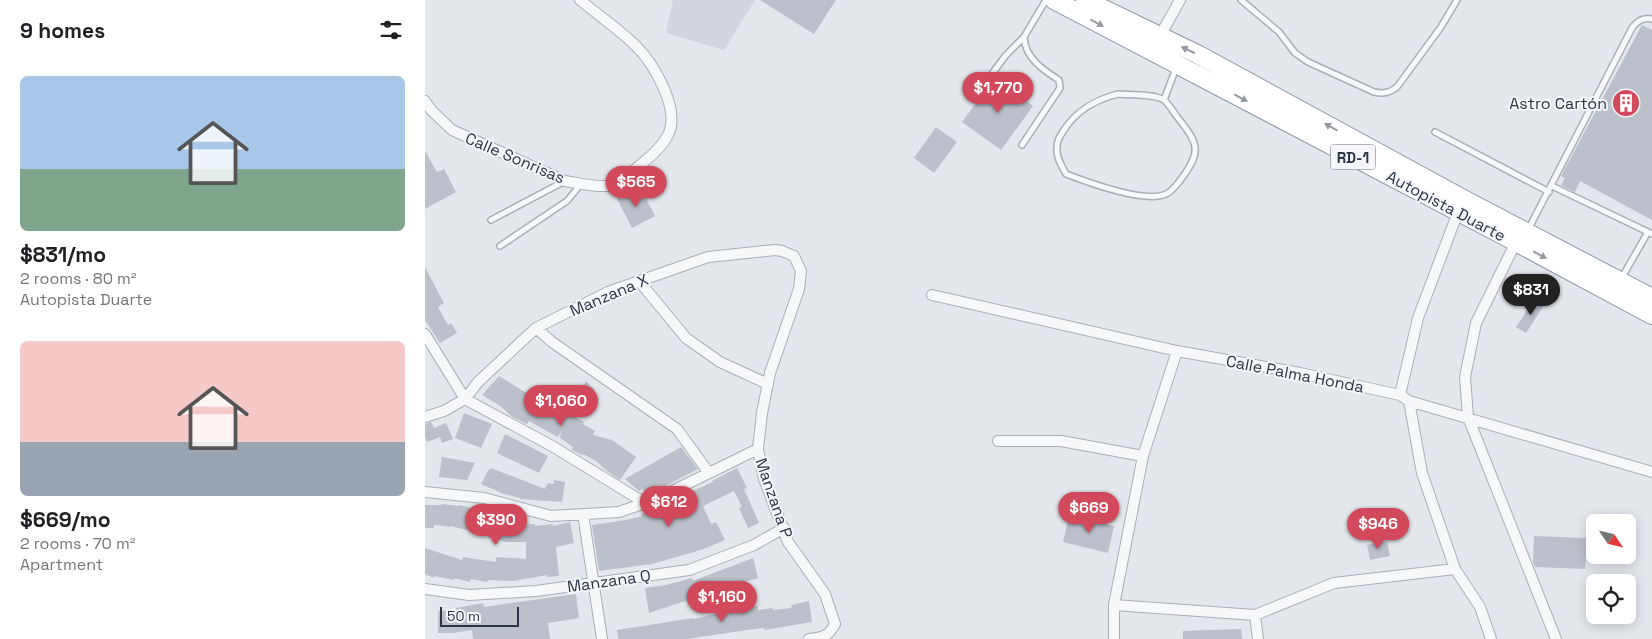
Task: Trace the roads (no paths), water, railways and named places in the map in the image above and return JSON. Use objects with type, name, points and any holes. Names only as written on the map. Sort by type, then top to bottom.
[{"type":"highway","name":"Autopista Duarte","points":[[1054,0],[1458,212],[1521,237],[1652,298]]},
{"type":"highway","name":"Autopista Duarte","points":[[1085,0],[1197,54],[1521,237],[1652,315]]},
{"type":"street","name":"Calle Sonrisas","points":[[425,101],[431,110],[452,130],[565,180],[581,184],[609,186],[633,172],[657,152],[669,134],[671,115],[665,90],[653,67],[637,46],[580,0]]},
{"type":"street","points":[[1160,36],[1180,0]]},
{"type":"street","points":[[1400,395],[1418,318],[1458,212]]},
{"type":"street","points":[[1521,237],[1476,323],[1465,377],[1468,417],[1556,639]]},
{"type":"street","name":"Manzana X","points":[[465,399],[477,382],[535,328],[608,292],[708,257],[775,250],[782,251]]},
{"type":"street","name":"Manzana P","points":[[782,251],[794,256],[801,271],[799,289],[768,384],[758,449],[764,478],[788,542],[825,594],[835,624],[830,634],[821,638],[809,639]]},
{"type":"street","points":[[639,281],[686,338],[721,362],[768,384]]},
{"type":"street","name":"Calle Palma Honda","points":[[931,295],[1177,351],[1300,373],[1400,395],[1409,401],[1652,472]]},
{"type":"street","points":[[535,328],[552,342],[677,429],[709,473]]},
{"type":"street","points":[[425,334],[465,399],[553,446],[645,503]]},
{"type":"street","points":[[1114,639],[1114,605],[1143,456],[1177,351]]},
{"type":"street","points":[[425,417],[444,411],[465,399]]},
{"type":"street","points":[[1409,401],[1422,473],[1455,569],[1480,607],[1491,639]]},
{"type":"street","points":[[998,440],[1061,441],[1143,456]]},
{"type":"street","points":[[425,492],[484,498],[551,516],[619,512],[654,500],[758,449]]},
{"type":"street","points":[[583,514],[601,639]]},
{"type":"street","name":"Manzana Q","points":[[425,588],[469,595],[536,591],[689,570],[755,545],[784,528]]},
{"type":"street","points":[[1114,605],[1255,615],[1334,583],[1455,569]]},
{"type":"street","points":[[1255,615],[1257,639]]},
{"type":"lane","points":[[986,82],[1006,55],[1024,38],[1045,0]]},
{"type":"lane","points":[[1241,0],[1279,32],[1295,53],[1308,62],[1374,92],[1383,94],[1397,87],[1450,13],[1457,0]]},
{"type":"lane","points":[[1521,237],[1549,192],[1632,28],[1637,20],[1652,19]]},
{"type":"lane","points":[[1022,145],[1060,88],[1059,80],[1033,60],[1025,45],[1024,38]]},
{"type":"lane","points":[[1164,100],[1177,65]]},
{"type":"lane","points":[[1118,94],[1164,100],[1191,134],[1195,144],[1194,160],[1174,189],[1166,194],[1152,197],[1116,191],[1066,174],[1056,150],[1057,140],[1070,121],[1081,110],[1091,104],[1118,94]]},
{"type":"lane","points":[[1435,132],[1549,192]]},
{"type":"lane","points":[[491,220],[565,180]]},
{"type":"lane","points":[[500,246],[567,201],[581,184]]},
{"type":"lane","points":[[1552,186],[1650,233],[1619,282]]},
{"type":"place","name":"Astro Cartón","points":[[1626,103]]}]
